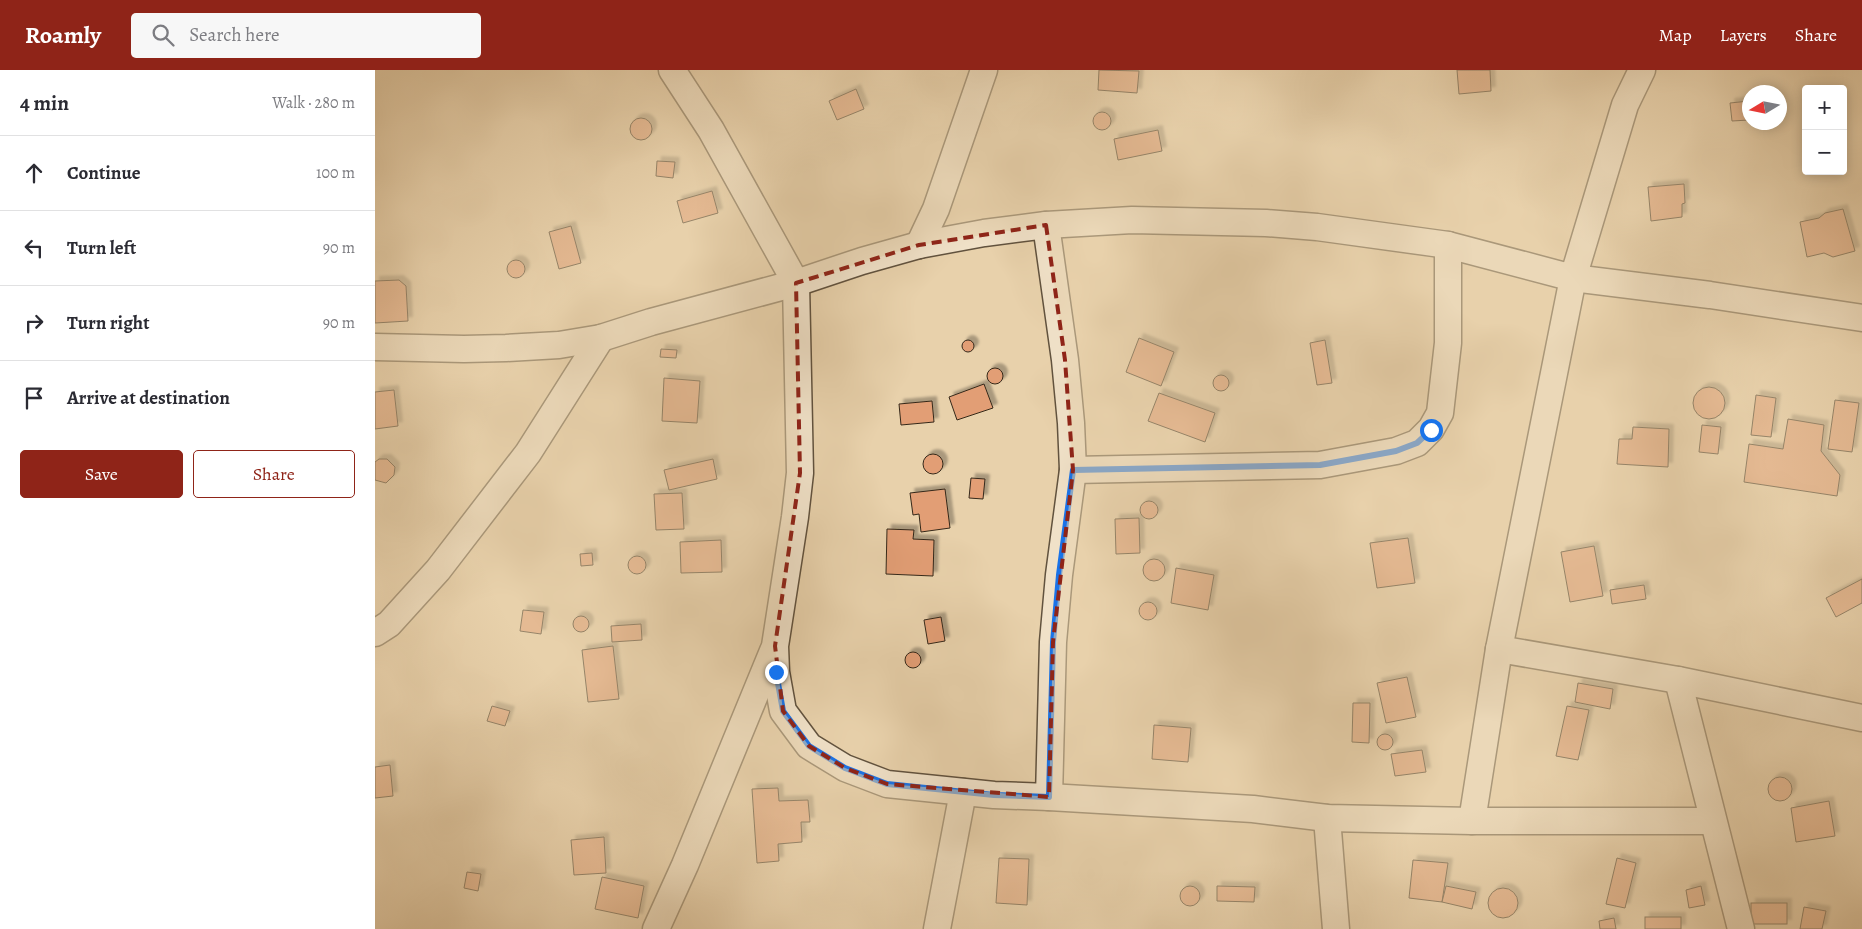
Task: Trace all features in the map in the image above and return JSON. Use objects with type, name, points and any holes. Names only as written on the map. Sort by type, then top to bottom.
[{"type":"street","points":[[673,70],[711,130],[796,284],[800,473],[794,527],[775,646],[776,672],[783,711],[809,746],[845,768],[887,784],[994,795],[1253,809],[1327,818],[1472,821],[1713,821]]},
{"type":"street","points":[[919,245],[936,209],[984,70]]},
{"type":"street","points":[[1472,821],[1499,650],[1573,278],[1625,106],[1642,70]]},
{"type":"street","points":[[375,347],[506,348],[559,345],[601,338],[651,322],[796,284],[862,261],[919,245],[984,233],[1046,225],[1132,220],[1266,223],[1317,227],[1449,245],[1573,278],[1710,295],[1862,318]]},
{"type":"street","points":[[1046,225],[1065,360],[1073,470],[1059,575],[1053,642],[1049,797]]},
{"type":"street","points":[[1073,470],[1320,465],[1396,451],[1417,443],[1431,430],[1440,413],[1449,344],[1449,245]]},
{"type":"street","points":[[375,633],[389,624],[438,570],[528,453],[601,338]]},
{"type":"street","points":[[656,929],[685,865],[775,646]]},
{"type":"street","points":[[1499,650],[1678,680],[1862,718]]},
{"type":"street","points":[[1678,680],[1741,929]]},
{"type":"street","points":[[937,929],[963,792]]},
{"type":"street","points":[[1327,818],[1336,929]]},
{"type":"highlighted area","points":[[1046,225],[1065,360],[1073,470],[1053,642],[1049,797],[887,784],[845,768],[809,746],[783,711],[775,646],[800,473],[796,283],[919,245]]},
{"type":"building","points":[[1099,70],[1139,71],[1137,93],[1098,90]]},
{"type":"building","points":[[1457,70],[1490,70],[1491,91],[1459,94]]},
{"type":"building","points":[[856,89],[864,109],[837,120],[829,101]]},
{"type":"building","points":[[1742,102],[1742,120],[1732,121],[1730,103]]},
{"type":"building","points":[[1102,112],[1110,117],[1111,121],[1106,129],[1102,130],[1094,125],[1093,121],[1098,113]]},
{"type":"building","points":[[641,118],[649,121],[652,129],[649,137],[641,140],[633,137],[630,129],[633,121]]},
{"type":"building","points":[[1158,130],[1162,151],[1118,160],[1114,139]]},
{"type":"building","points":[[657,161],[675,162],[673,178],[656,176]]},
{"type":"building","points":[[1684,184],[1685,203],[1682,204],[1682,217],[1651,221],[1648,187]]},
{"type":"building","points":[[712,191],[718,213],[683,223],[677,201]]},
{"type":"building","points":[[1843,209],[1855,251],[1833,257],[1824,253],[1807,257],[1800,222],[1819,218],[1825,213]]},
{"type":"building","points":[[571,226],[581,263],[559,269],[549,232]]},
{"type":"building","points":[[516,260],[522,263],[525,269],[522,275],[516,278],[510,275],[507,269],[510,263]]},
{"type":"building","points":[[399,280],[406,286],[408,321],[375,323],[375,281]]},
{"type":"building","points":[[1139,338],[1174,352],[1161,386],[1126,372]]},
{"type":"building","points":[[968,340],[974,346],[968,352],[962,346]]},
{"type":"building","points":[[1325,340],[1332,383],[1317,385],[1310,343]]},
{"type":"building","points":[[661,349],[677,350],[676,358],[660,357]]},
{"type":"building","points":[[992,368],[998,368],[1003,373],[1001,382],[992,384],[987,379],[987,373]]},
{"type":"building","points":[[1221,375],[1227,377],[1229,383],[1227,389],[1221,391],[1215,389],[1213,383],[1215,377]]},
{"type":"building","points":[[664,378],[700,381],[697,423],[662,421]]},
{"type":"building","points":[[984,384],[993,408],[957,420],[949,397]]},
{"type":"building","points":[[1709,387],[1720,392],[1725,403],[1720,414],[1709,419],[1698,414],[1693,403],[1698,392]]},
{"type":"building","points":[[394,390],[398,426],[375,429],[375,392]]},
{"type":"building","points":[[1159,393],[1215,413],[1205,442],[1148,421]]},
{"type":"building","points":[[1756,395],[1776,398],[1771,437],[1751,435]]},
{"type":"building","points":[[1835,400],[1859,403],[1852,452],[1828,449]]},
{"type":"building","points":[[932,401],[934,422],[901,425],[899,404]]},
{"type":"building","points":[[1788,419],[1824,425],[1821,451],[1840,475],[1837,496],[1744,482],[1749,444],[1783,449]]},
{"type":"building","points":[[1702,425],[1721,427],[1718,454],[1699,452]]},
{"type":"building","points":[[1633,427],[1669,429],[1668,467],[1617,464],[1619,439],[1632,439]]},
{"type":"building","points":[[933,454],[940,457],[943,464],[940,471],[933,474],[926,471],[923,464],[926,457]]},
{"type":"building","points":[[379,459],[387,459],[395,467],[394,475],[386,483],[375,480],[375,462]]},
{"type":"building","points":[[713,459],[717,479],[669,490],[664,470]]},
{"type":"building","points":[[971,478],[985,479],[983,499],[969,498]]},
{"type":"building","points":[[945,489],[950,528],[921,532],[919,514],[913,515],[910,493]]},
{"type":"building","points":[[682,493],[684,529],[656,530],[654,494]]},
{"type":"building","points":[[1149,501],[1155,504],[1158,510],[1155,516],[1149,519],[1143,516],[1140,510],[1143,504]]},
{"type":"building","points":[[1139,518],[1140,553],[1116,554],[1115,519]]},
{"type":"building","points":[[887,529],[914,530],[913,539],[934,540],[933,576],[886,574]]},
{"type":"building","points":[[1408,538],[1415,583],[1377,588],[1370,543]]},
{"type":"building","points":[[721,540],[722,572],[681,573],[680,542]]},
{"type":"building","points":[[1594,546],[1603,596],[1570,602],[1561,552]]},
{"type":"building","points":[[592,553],[593,565],[581,566],[580,554]]},
{"type":"building","points":[[633,556],[641,556],[646,561],[644,572],[633,574],[628,569],[628,561]]},
{"type":"building","points":[[1154,559],[1164,566],[1165,570],[1158,580],[1154,581],[1144,574],[1143,570],[1150,560]]},
{"type":"building","points":[[1176,568],[1214,575],[1208,610],[1171,603]]},
{"type":"building","points":[[1862,579],[1862,603],[1836,617],[1826,598]]},
{"type":"building","points":[[1644,585],[1646,599],[1612,604],[1610,590]]},
{"type":"building","points":[[1148,602],[1154,605],[1157,611],[1154,617],[1148,620],[1142,617],[1139,611],[1142,605]]},
{"type":"building","points":[[523,610],[544,612],[541,634],[520,631]]},
{"type":"building","points":[[578,616],[584,616],[589,621],[587,630],[578,632],[573,627],[573,621]]},
{"type":"building","points":[[941,617],[945,641],[928,644],[924,620]]},
{"type":"building","points":[[641,624],[642,640],[612,642],[611,626]]},
{"type":"building","points":[[613,646],[619,699],[588,702],[582,650]]},
{"type":"building","points":[[910,652],[916,652],[921,657],[919,666],[910,668],[905,663],[905,657]]},
{"type":"building","points":[[1407,677],[1416,717],[1386,723],[1377,683]]},
{"type":"building","points":[[1578,683],[1613,689],[1610,709],[1575,702]]},
{"type":"building","points":[[1353,703],[1370,703],[1369,743],[1352,742]]},
{"type":"building","points":[[492,706],[510,711],[505,726],[487,721]]},
{"type":"building","points":[[1567,706],[1589,710],[1578,760],[1556,756]]},
{"type":"building","points":[[1154,725],[1191,728],[1188,762],[1152,759]]},
{"type":"building","points":[[1385,734],[1393,742],[1385,750],[1377,742]]},
{"type":"building","points":[[1422,750],[1426,772],[1395,776],[1391,754]]},
{"type":"building","points":[[390,765],[393,796],[375,798],[375,767]]},
{"type":"building","points":[[1780,777],[1789,780],[1792,789],[1789,798],[1780,801],[1771,798],[1768,789],[1771,780]]},
{"type":"building","points":[[778,788],[779,801],[808,800],[810,822],[801,822],[802,842],[778,844],[779,861],[757,863],[752,789]]},
{"type":"building","points":[[1829,801],[1835,836],[1796,842],[1791,808]]},
{"type":"building","points":[[604,837],[606,873],[574,875],[571,840]]},
{"type":"building","points":[[999,858],[1029,859],[1027,905],[996,903]]},
{"type":"building","points":[[1617,858],[1636,863],[1625,908],[1606,904]]},
{"type":"building","points":[[1413,860],[1448,863],[1442,902],[1409,898]]},
{"type":"building","points":[[467,872],[481,874],[478,891],[464,888]]},
{"type":"building","points":[[602,877],[644,886],[638,918],[595,909]]},
{"type":"building","points":[[1190,886],[1197,889],[1200,896],[1197,903],[1190,906],[1183,903],[1180,896],[1183,889]]},
{"type":"building","points":[[1217,886],[1255,887],[1254,902],[1217,901]]},
{"type":"building","points":[[1446,886],[1476,892],[1472,909],[1442,902]]},
{"type":"building","points":[[1701,886],[1705,905],[1689,908],[1686,890]]},
{"type":"building","points":[[1503,888],[1514,892],[1518,903],[1514,914],[1503,918],[1492,914],[1488,903],[1492,892]]},
{"type":"building","points":[[1751,903],[1787,903],[1787,924],[1751,924]]},
{"type":"building","points":[[1804,907],[1826,911],[1822,929],[1800,929]]},
{"type":"building","points":[[1645,917],[1681,917],[1681,929],[1645,929]]},
{"type":"building","points":[[1614,918],[1616,929],[1600,929],[1599,921]]},
{"type":"route","points":[[776,672],[783,711],[809,746],[845,768],[887,784],[994,795],[1049,797],[1053,642],[1059,575],[1073,470],[1320,465],[1396,451],[1417,443],[1431,430]]}]
